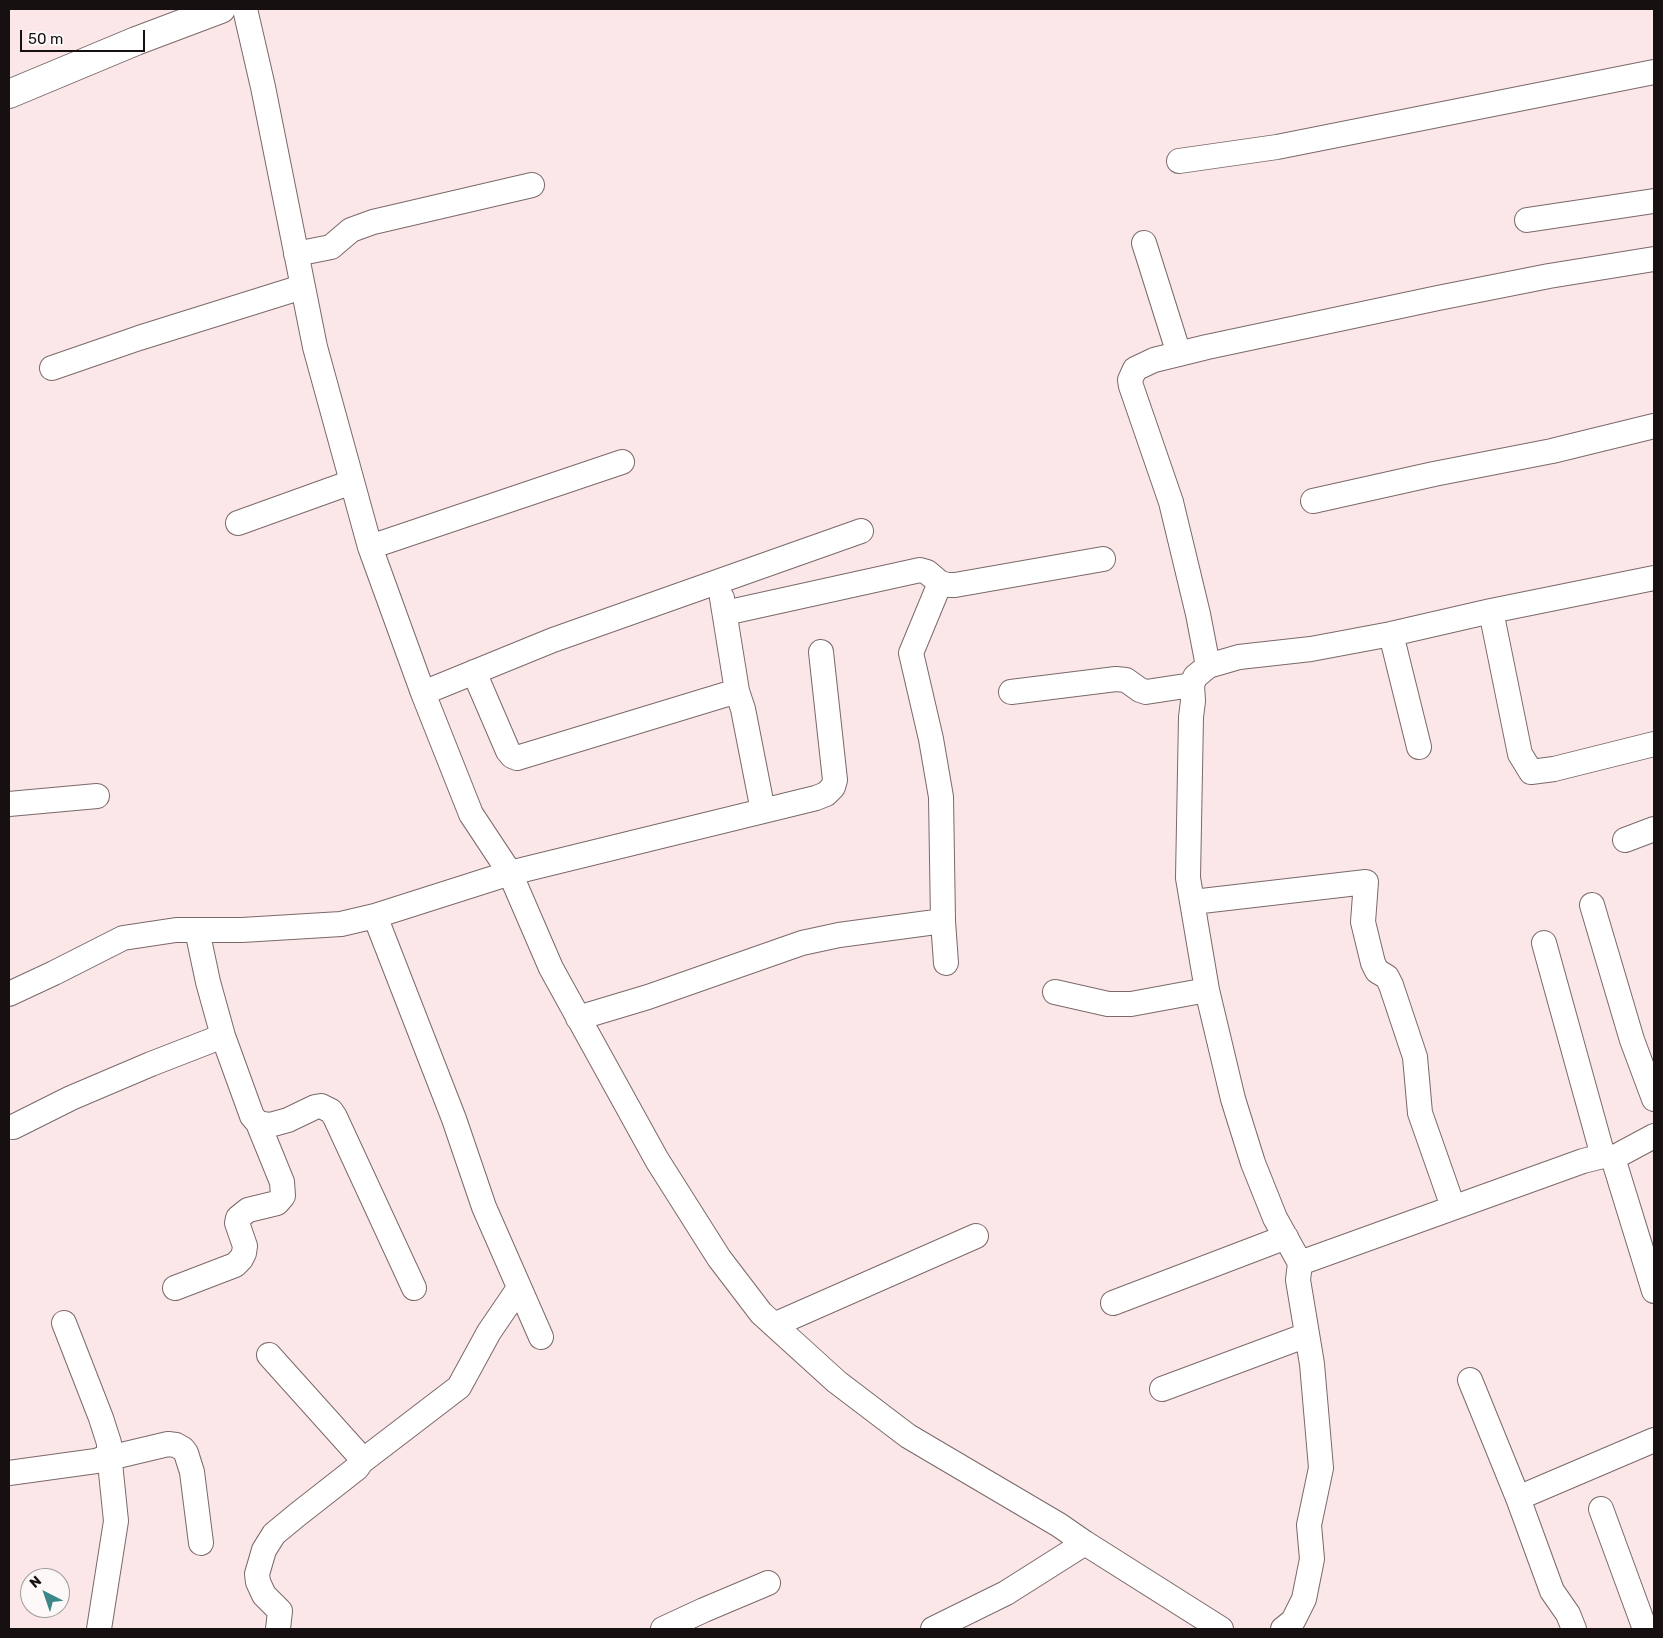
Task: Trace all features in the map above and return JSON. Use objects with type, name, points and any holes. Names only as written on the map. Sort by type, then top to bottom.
[{"type":"highway","points":[[9,94],[221,9]]},
{"type":"street","points":[[245,9],[264,87],[315,347],[370,547],[423,693],[470,814],[510,873],[551,968],[657,1160],[713,1250],[761,1313],[837,1382],[908,1436],[1059,1525],[1221,1629]]},
{"type":"street","points":[[1179,160],[1286,145],[1654,72]]},
{"type":"street","points":[[296,254],[331,247],[351,230],[373,222],[532,185]]},
{"type":"street","points":[[1527,220],[1654,201]]},
{"type":"street","points":[[1144,243],[1179,354]]},
{"type":"street","points":[[1208,666],[1198,614],[1171,502],[1131,386],[1132,374],[1136,369],[1154,360],[1179,354],[1521,281],[1654,259]]},
{"type":"street","points":[[52,368],[139,338],[302,287]]},
{"type":"street","points":[[1313,501],[1434,474],[1552,451],[1654,426]]},
{"type":"street","points":[[370,547],[622,462]]},
{"type":"street","points":[[238,523],[352,482]]},
{"type":"street","points":[[423,693],[553,640],[861,531]]},
{"type":"street","points":[[725,613],[920,570],[927,572],[940,583],[948,585],[966,584],[1102,559]]},
{"type":"street","points":[[1283,1629],[1293,1622],[1304,1599],[1312,1559],[1309,1525],[1321,1468],[1312,1364],[1298,1280],[1300,1263],[1275,1218],[1253,1163],[1233,1099],[1207,990],[1188,878],[1192,685],[1198,673],[1208,666],[1239,657],[1311,649],[1391,634],[1491,611],[1654,578]]},
{"type":"street","points":[[720,581],[737,691],[743,709],[763,810]]},
{"type":"street","points":[[940,583],[911,652],[931,739],[941,797],[943,920],[946,963]]},
{"type":"street","points":[[1491,611],[1520,754],[1531,772],[1654,744]]},
{"type":"street","points":[[1391,634],[1419,747]]},
{"type":"street","points":[[9,994],[123,938],[176,930],[242,930],[341,924],[375,916],[510,873],[826,794],[833,787],[834,770],[821,652]]},
{"type":"street","points":[[474,672],[508,751],[517,758],[737,691]]},
{"type":"street","points":[[1011,692],[1116,679],[1126,680],[1146,692],[1192,685]]},
{"type":"street","points":[[9,804],[96,796]]},
{"type":"street","points":[[1625,840],[1654,830]]},
{"type":"street","points":[[1193,902],[1366,882],[1362,922],[1375,968],[1389,979],[1412,1048],[1417,1071],[1417,1098],[1420,1113],[1453,1207]]},
{"type":"street","points":[[1592,904],[1632,1040],[1654,1099]]},
{"type":"street","points":[[375,916],[450,1110],[484,1207],[541,1337]]},
{"type":"street","points":[[578,1018],[648,997],[802,944],[839,935],[943,920]]},
{"type":"street","points":[[176,1288],[235,1265],[241,1259],[245,1246],[237,1223],[238,1218],[248,1210],[277,1203],[283,1196],[282,1182],[258,1122],[252,1116],[222,1036],[197,930]]},
{"type":"street","points":[[1544,943],[1608,1157],[1645,1226],[1654,1291]]},
{"type":"street","points":[[1054,992],[1108,1004],[1131,1004],[1207,990]]},
{"type":"street","points":[[13,1127],[80,1094],[222,1036]]},
{"type":"street","points":[[258,1122],[270,1125],[288,1120],[321,1106],[331,1111],[414,1288]]},
{"type":"street","points":[[1300,1263],[1583,1161],[1608,1157],[1654,1136]]},
{"type":"street","points":[[774,1325],[976,1236]]},
{"type":"street","points":[[1113,1303],[1286,1237]]},
{"type":"street","points":[[278,1629],[280,1615],[258,1582],[257,1574],[264,1550],[274,1534],[357,1468],[361,1462],[459,1387],[489,1332],[519,1288]]},
{"type":"street","points":[[64,1323],[109,1443],[116,1521],[100,1629]]},
{"type":"street","points":[[1162,1389],[1307,1335]]},
{"type":"street","points":[[270,1355],[356,1453],[361,1462]]},
{"type":"street","points":[[1470,1380],[1518,1498],[1552,1591],[1568,1614],[1574,1629]]},
{"type":"street","points":[[1518,1498],[1654,1440]]},
{"type":"street","points":[[9,1473],[96,1461],[109,1456],[168,1444],[176,1445],[186,1453],[192,1472],[201,1543]]},
{"type":"street","points":[[1601,1509],[1645,1629]]},
{"type":"street","points":[[933,1629],[1006,1593],[1085,1543]]},
{"type":"street","points":[[663,1629],[768,1583]]}]
